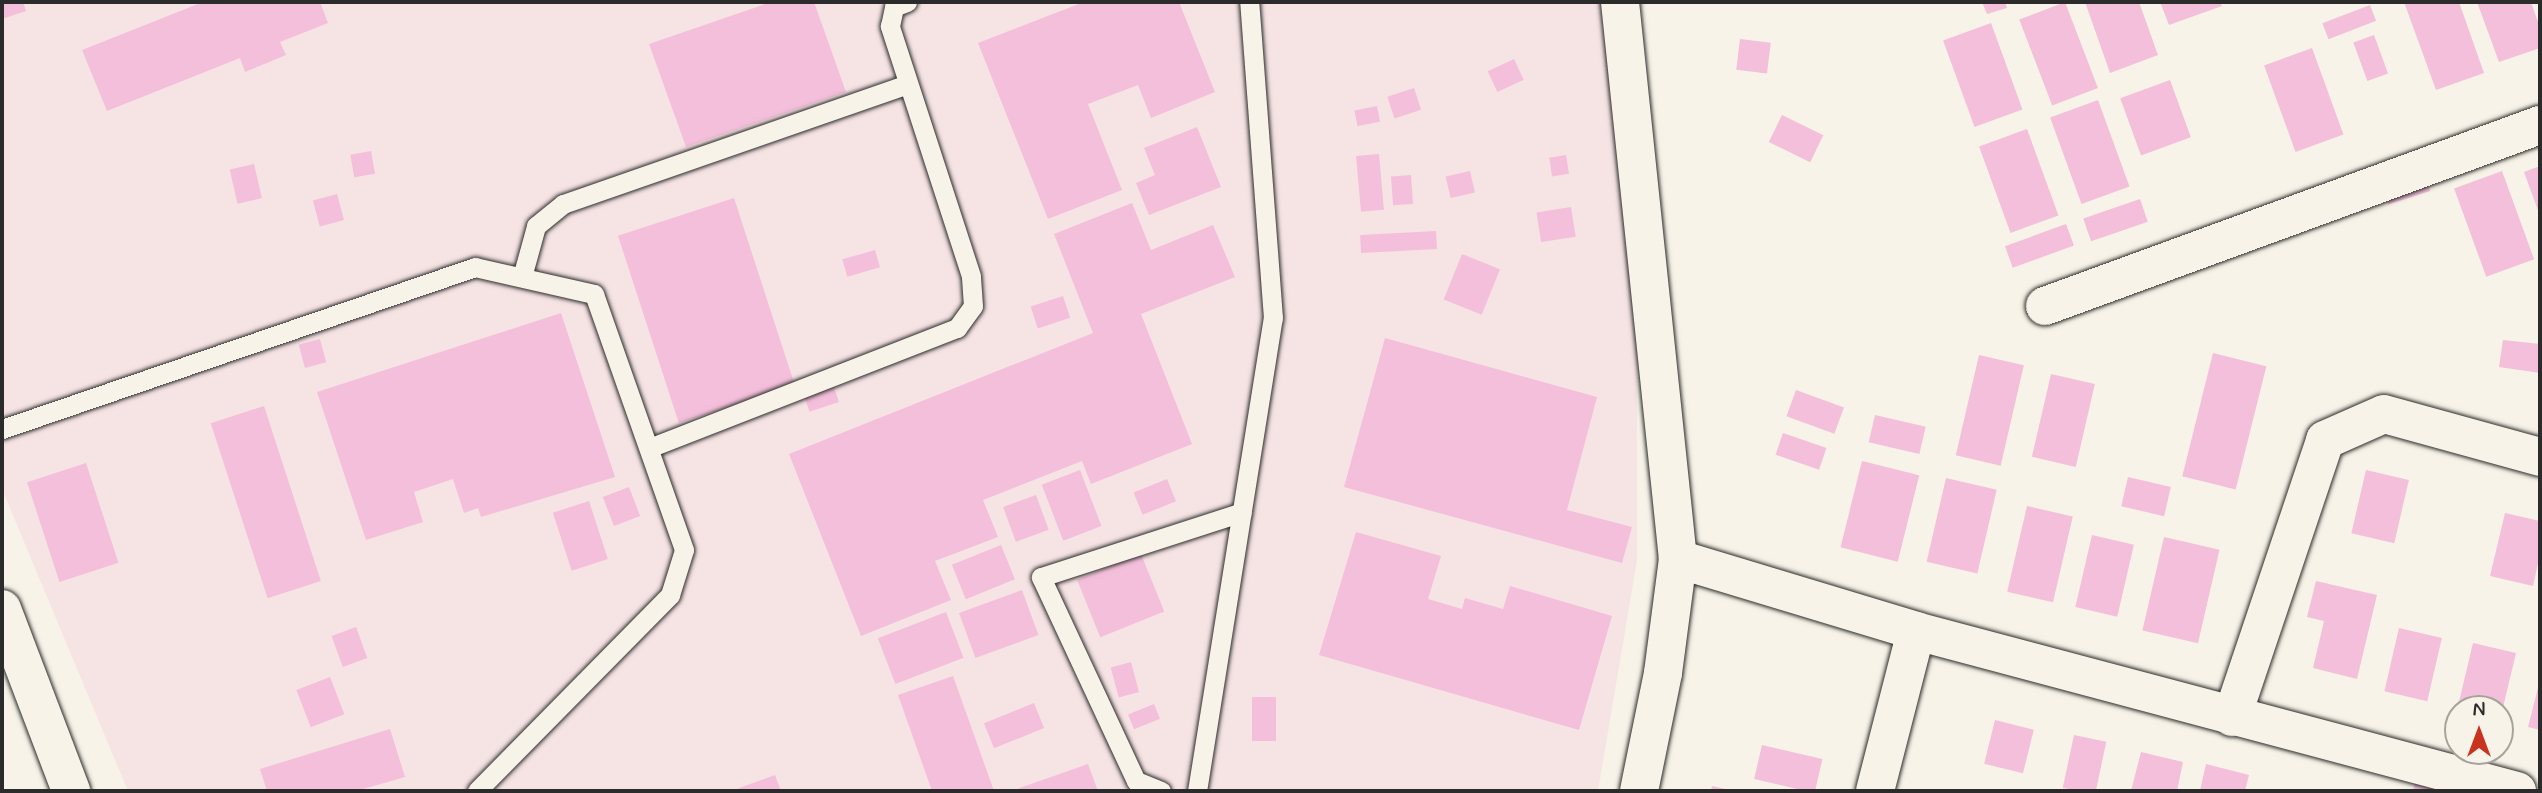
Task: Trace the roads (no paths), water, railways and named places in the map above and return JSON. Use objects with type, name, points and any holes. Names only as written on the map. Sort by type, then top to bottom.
[{"type":"street","points":[[1620,2],[1678,559],[1663,673],[1639,791]]},
{"type":"street","points":[[2045,306],[2540,125]]},
{"type":"street","points":[[2231,717],[2325,440],[2384,414],[2540,457]]},
{"type":"street","points":[[1678,559],[1916,631],[2517,791]]},
{"type":"street","points":[[2,609],[71,791]]},
{"type":"street","points":[[1875,791],[1916,631]]},
{"type":"lane","points":[[649,449],[957,328],[973,306],[971,276],[890,26],[894,7],[907,2]]},
{"type":"lane","points":[[1197,791],[1273,318],[1249,2]]},
{"type":"lane","points":[[522,277],[536,226],[563,204],[907,84]]},
{"type":"lane","points":[[2,429],[475,267],[594,293],[684,550],[670,595],[477,791]]},
{"type":"lane","points":[[1161,791],[1136,780],[1041,577],[1242,512]]}]
